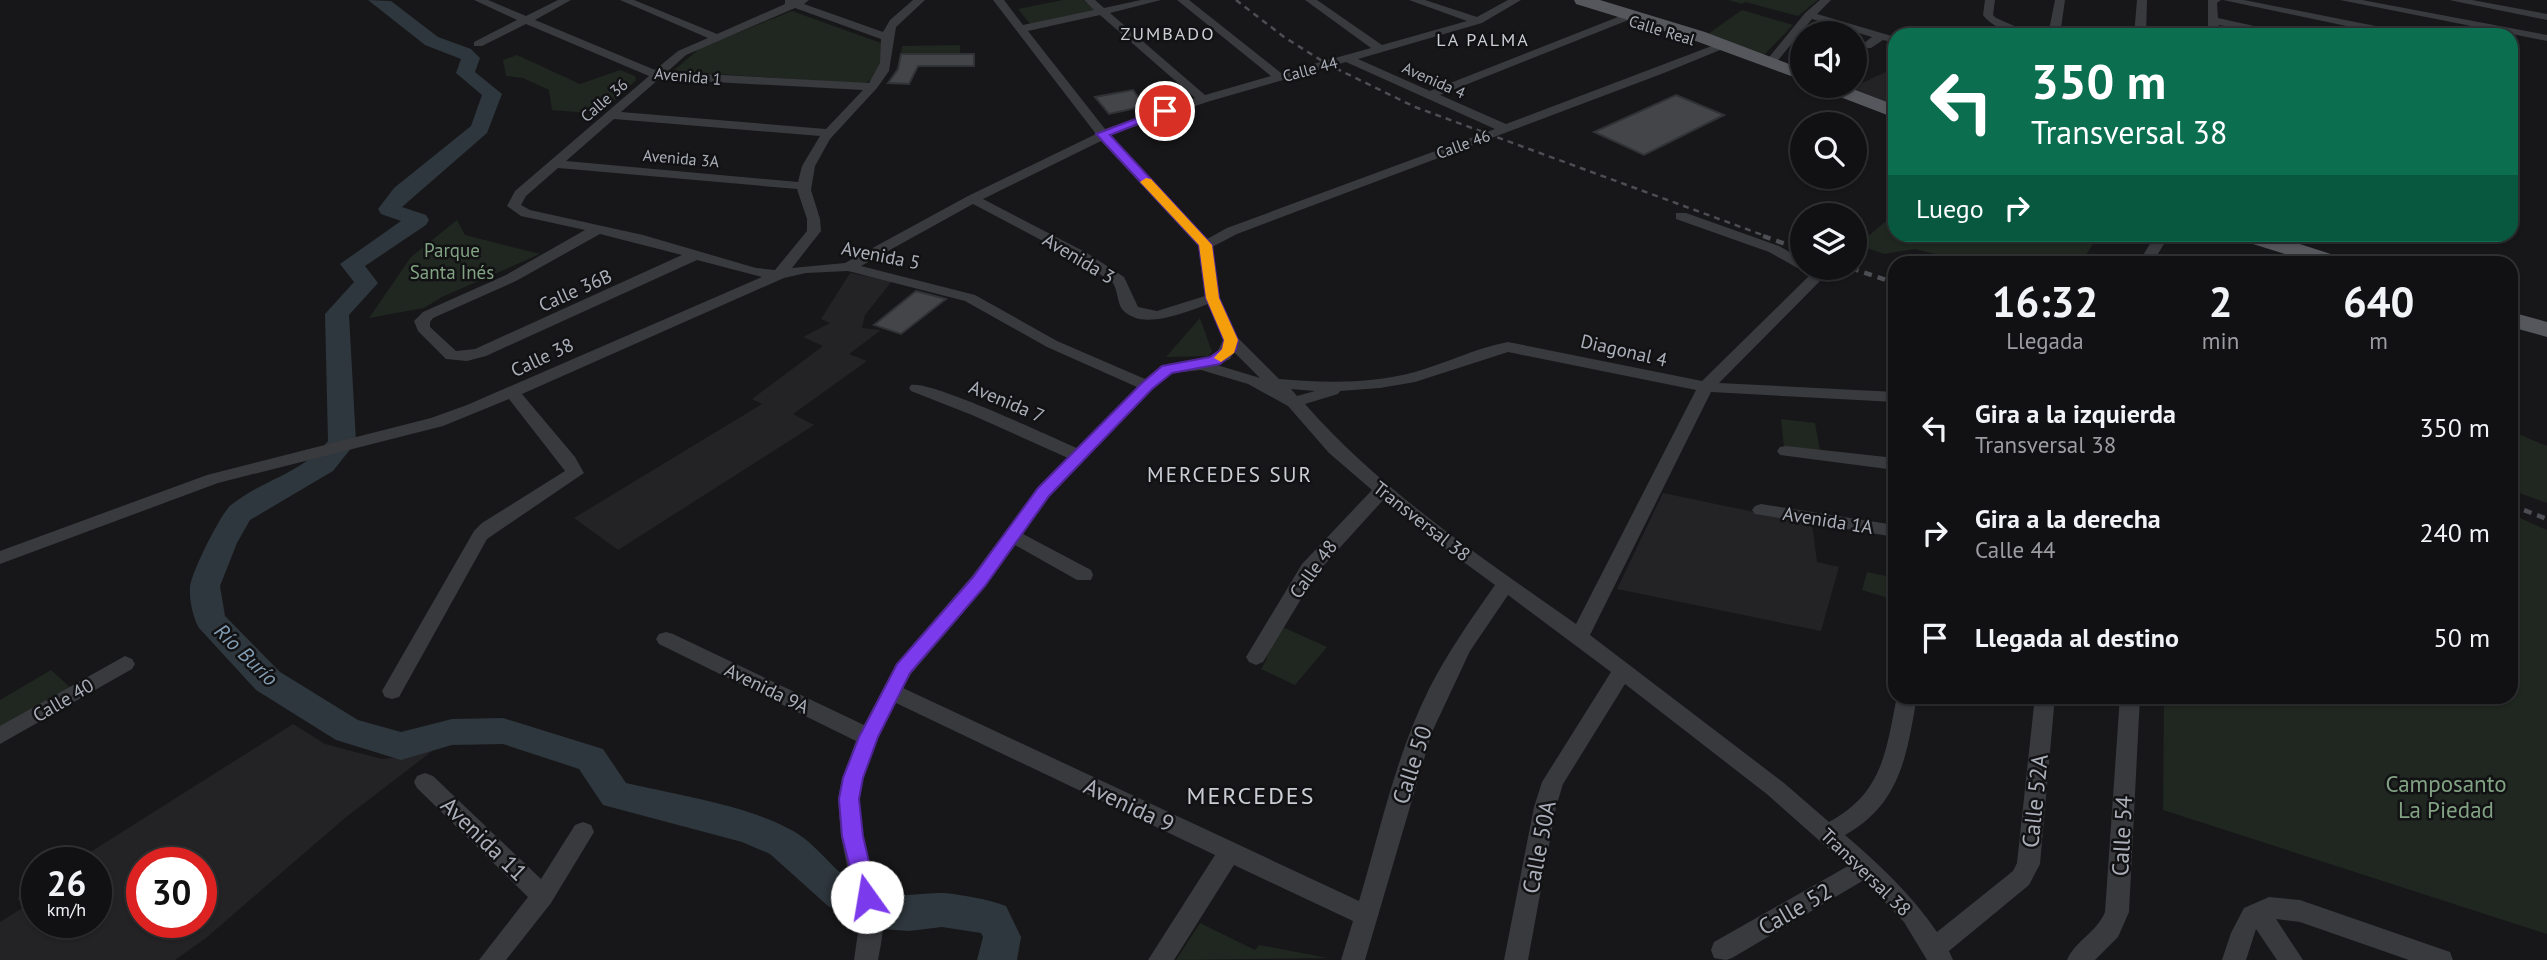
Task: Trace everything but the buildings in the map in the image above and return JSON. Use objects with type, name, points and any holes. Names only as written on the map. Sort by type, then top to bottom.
[{"type":"main road","name":"Calle Real","points":[[1563,0],[1628,17]]},
{"type":"main road","name":"Calle Real","points":[[1582,0],[1693,41],[1721,46],[1790,70]]},
{"type":"main road","points":[[1859,98],[1888,109]]},
{"type":"main road","points":[[2270,242],[2313,256]]},
{"type":"main road","points":[[2518,321],[2547,330]]},
{"type":"street","name":"Avenida 1","points":[[479,0],[656,75],[870,88]]},
{"type":"street","points":[[478,44],[566,0]]},
{"type":"street","points":[[625,0],[716,37]]},
{"type":"street","points":[[803,186],[827,133],[870,88],[883,70],[888,48],[887,37],[892,25],[920,0]]},
{"type":"street","points":[[998,0],[1103,134],[1205,245]]},
{"type":"street","points":[[1089,0],[1203,99]]},
{"type":"street","points":[[1020,29],[1156,0]]},
{"type":"street","points":[[1182,0],[1279,77]]},
{"type":"street","points":[[1310,0],[1382,50]]},
{"type":"street","points":[[1414,0],[1478,20]]},
{"type":"street","name":"Calle 44","points":[[848,267],[973,199],[1103,134],[1203,99],[1382,50],[1478,20],[1516,0]]},
{"type":"street","points":[[1770,63],[1809,15],[1826,0]]},
{"type":"street","points":[[1990,0],[1988,15],[1992,20],[2012,28]]},
{"type":"street","points":[[2055,28],[2060,0]]},
{"type":"street","points":[[2130,0],[2138,28]]},
{"type":"street","points":[[2131,28],[2141,0]]},
{"type":"street","points":[[2214,28],[2212,2],[2216,0]]},
{"type":"street","points":[[2345,0],[2494,28]]},
{"type":"street","points":[[2454,0],[2547,17]]},
{"type":"street","points":[[2232,1],[2370,28]]},
{"type":"street","points":[[794,2],[887,37]]},
{"type":"street","name":"Calle 36","points":[[514,206],[520,194],[682,53],[794,2]]},
{"type":"street","points":[[1809,15],[1888,38]]},
{"type":"street","points":[[1428,96],[1628,17]]},
{"type":"street","points":[[2213,20],[2254,28]]},
{"type":"street","points":[[2518,33],[2547,38]]},
{"type":"street","points":[[1867,46],[1881,36]]},
{"type":"street","name":"Calle 46","points":[[1205,245],[1231,231],[1721,46]]},
{"type":"street","name":"Avenida 4","points":[[1349,59],[1506,129]]},
{"type":"street","points":[[611,115],[827,133]]},
{"type":"street","name":"Avenida 3A","points":[[555,164],[803,186]]},
{"type":"street","name":"Calle 38","points":[[0,558],[213,479],[317,450],[437,422],[513,393],[779,275],[814,231],[816,223],[803,186]]},
{"type":"street","name":"Avenida 3","points":[[973,199],[1082,256],[1119,280],[1125,291],[1127,305],[1133,311],[1158,316],[1213,298]]},
{"type":"street","name":"Avenida 5","points":[[514,206],[526,214],[697,254],[755,272],[779,275],[806,269],[848,267],[970,298],[1052,344],[1147,386]]},
{"type":"street","points":[[1681,216],[1774,249],[1790,258]]},
{"type":"street","name":"Calle 36B","points":[[598,229],[511,278],[440,308],[422,321],[423,328],[453,356],[467,356],[632,286],[697,254]]},
{"type":"street","name":"Transversal 38","points":[[1205,245],[1213,298],[1231,340],[1294,402],[1335,449],[1381,490],[1505,585],[1623,670],[1829,833],[1912,915],[1938,954]]},
{"type":"street","points":[[1579,637],[1706,387],[1813,280]]},
{"type":"street","points":[[866,960],[871,925],[852,836],[849,799],[853,778],[868,737],[903,669],[979,581],[1044,492],[1147,386],[1167,369],[1202,365],[1224,356],[1231,340]]},
{"type":"street","name":"Diagonal 4","points":[[1294,402],[1349,386],[1416,377],[1482,352],[1508,348],[1706,387],[1888,397]]},
{"type":"street","points":[[1202,365],[1254,381],[1294,402]]},
{"type":"street","name":"Avenida 5","points":[[1105,369],[1140,373],[1167,369]]},
{"type":"street","name":"Diagonal 4","points":[[1274,383],[1349,386]]},
{"type":"street","name":"Avenida 7","points":[[917,388],[978,411],[1079,456]]},
{"type":"street","points":[[392,691],[480,535],[488,527],[575,473],[569,461],[513,393]]},
{"type":"street","points":[[1786,451],[1888,463]]},
{"type":"street","name":"Calle 48","points":[[1256,657],[1309,569],[1381,490]]},
{"type":"street","name":"Avenida 1A","points":[[1761,510],[1888,530]]},
{"type":"street","points":[[1013,536],[1084,576]]},
{"type":"street","name":"Calle 50","points":[[1353,960],[1425,721],[1462,647],[1505,585]]},
{"type":"street","name":"Avenida 9A","points":[[666,639],[868,737]]},
{"type":"street","name":"Calle 40","points":[[0,736],[125,664]]},
{"type":"street","name":"Calle 50A","points":[[1516,960],[1545,807],[1553,782],[1623,670]]},
{"type":"street","name":"Avenida 9","points":[[892,692],[1366,916]]},
{"type":"street","points":[[1829,833],[1861,814],[1877,797],[1895,754],[1905,704]]},
{"type":"street","name":"Calle 52A","points":[[1938,954],[2021,878],[2028,864],[2044,704]]},
{"type":"street","name":"Calle 54","points":[[2078,960],[2110,929],[2118,912],[2130,704]]},
{"type":"street","name":"Avenida 11","points":[[425,782],[543,895]]},
{"type":"street","points":[[491,960],[543,895],[583,832]]},
{"type":"street","points":[[1160,960],[1229,853]]},
{"type":"street","name":"Calle 52","points":[[1723,950],[1866,867]]},
{"type":"street","points":[[2234,960],[2245,921],[2257,911],[2279,907],[2300,911],[2441,960]]},
{"type":"street","points":[[2257,911],[2291,960]]},
{"type":"shaded area","points":[[1888,71],[1888,102],[1867,94],[1867,81]]},
{"type":"shaded area","points":[[850,273],[892,281],[865,315],[862,328],[881,330],[849,354],[867,361],[793,414],[814,425],[618,550],[574,518],[762,404],[752,399],[823,346],[803,337],[830,323],[821,319]]},
{"type":"shaded area","points":[[1663,493],[1812,524],[1817,562],[1839,567],[1821,631],[1617,589]]},
{"type":"shaded area","points":[[293,724],[325,744],[382,759],[400,757],[444,742],[345,818],[217,929],[217,847],[126,847],[126,938],[206,938],[175,960],[0,960],[0,922],[21,909],[21,938],[112,938],[112,847],[98,847]]},
{"type":"green space","points":[[1063,0],[1083,0],[1096,11],[1031,25],[1018,9]]},
{"type":"green space","points":[[1728,0],[1818,0],[1798,16]]},
{"type":"green space","points":[[1742,10],[1790,24],[1790,28],[1764,55],[1705,36]]},
{"type":"green space","points":[[792,11],[881,43],[882,55],[877,73],[863,84],[673,71],[700,48]]},
{"type":"green space","points":[[960,45],[960,54],[901,54],[902,46]]},
{"type":"green space","points":[[517,55],[580,84],[620,70],[635,76],[636,80],[600,114],[552,110],[549,90],[523,78],[506,76],[503,60]]},
{"type":"green space","points":[[1888,219],[1888,242],[2094,242],[2086,256],[1942,256],[1915,249],[1884,254],[1867,248],[1867,237]]},
{"type":"green space","name":"Parque Santa Inés","points":[[457,220],[465,235],[540,254],[442,297],[424,308],[369,318],[411,257]]},
{"type":"green space","points":[[1200,318],[1212,352],[1208,356],[1166,357]]},
{"type":"green space","points":[[1781,419],[1815,423],[1820,451],[1784,447]]},
{"type":"green space","points":[[2518,434],[2547,446],[2547,503],[2518,493]]},
{"type":"green space","name":"Camposanto La Piedad","points":[[2518,517],[2547,530],[2547,934],[2163,810],[2164,704],[2518,704]]},
{"type":"green space","points":[[1867,572],[1888,576],[1888,598],[1862,590]]},
{"type":"green space","points":[[1276,624],[1327,647],[1295,685],[1261,669]]},
{"type":"green space","points":[[51,670],[71,688],[0,729],[0,700]]},
{"type":"green space","points":[[1200,923],[1255,950],[1259,945],[1328,958],[1176,960]]},
{"type":"waterway","name":"Río Burío","points":[[376,0],[385,4],[431,41],[468,55],[471,58],[465,73],[492,94],[480,129],[402,193],[389,209],[418,220],[352,264],[366,283],[337,314],[342,442],[323,465],[239,513],[222,543],[205,586],[210,620],[268,681],[348,731],[401,746],[452,732],[503,731],[591,759],[615,795],[748,828],[783,843],[854,903],[882,912],[909,914],[942,910],[993,918],[1002,937],[997,960]]},
{"type":"railway","points":[[1236,0],[1284,37],[1327,64],[1415,107],[1768,237]]},
{"type":"railway","points":[[1763,236],[1790,246]]},
{"type":"railway","points":[[1867,273],[1888,281]]},
{"type":"railway","points":[[2518,508],[2547,519]]},
{"type":"slow traffic","points":[[1146,182],[1205,245],[1213,298],[1231,340],[1229,350],[1221,358]]},
{"type":"district","name":"ZUMBADO","points":[[1168,34]]},
{"type":"district","name":"LA PALMA","points":[[1483,40]]},
{"type":"district","name":"MERCEDES SUR","points":[[1230,475]]},
{"type":"district","name":"MERCEDES","points":[[1251,796]]},
{"type":"route","points":[[867,897],[852,836],[849,799],[853,778],[868,737],[903,669],[979,581],[1044,492],[1159,374],[1167,369],[1215,361],[1229,350],[1231,340],[1213,298],[1205,245],[1102,134],[1165,111]]}]
